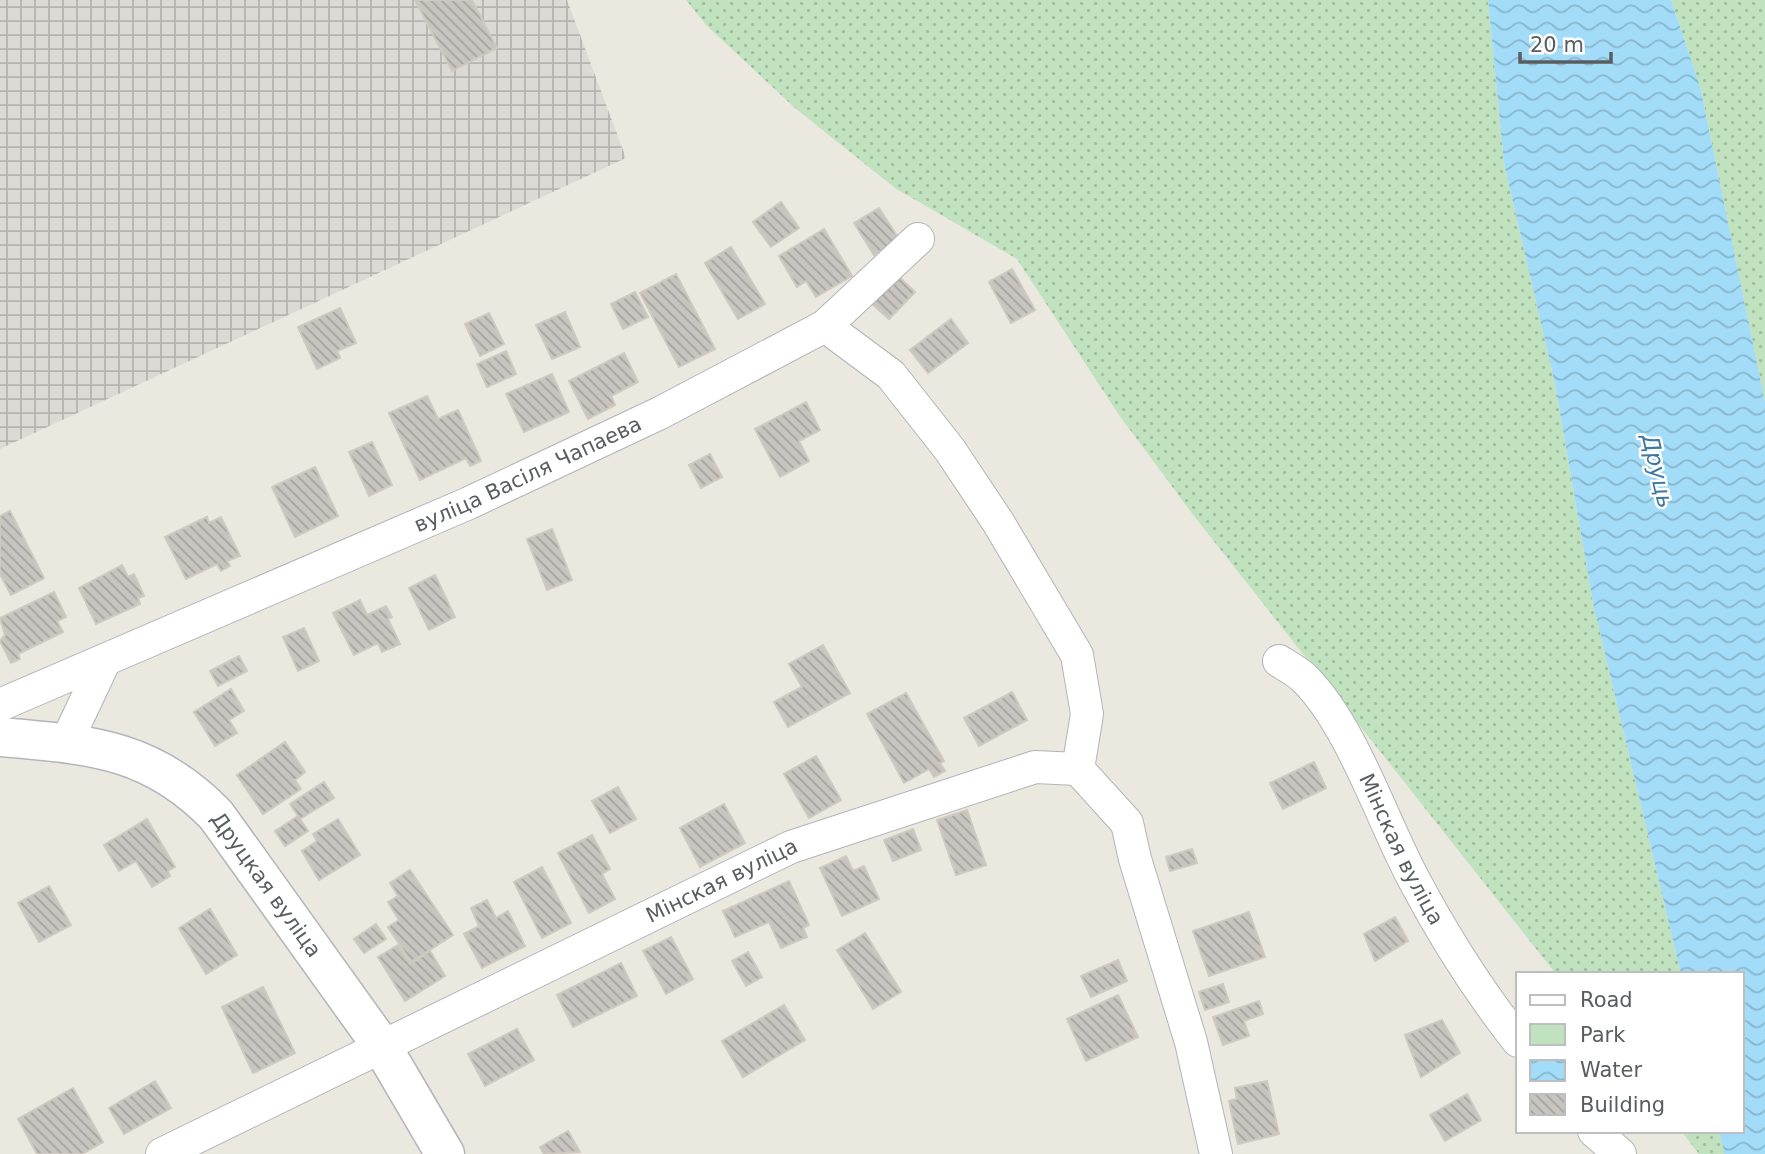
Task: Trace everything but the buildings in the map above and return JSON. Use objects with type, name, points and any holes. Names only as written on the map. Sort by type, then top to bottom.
[{"type":"main road","name":"Друцкая вуліца","points":[[0,737],[98,747],[138,759],[191,789],[216,815],[381,1045],[445,1154]]},
{"type":"street","name":"вуліца Васіля Чапаева","points":[[0,705],[469,503],[660,413],[825,326],[918,239]]},
{"type":"street","points":[[825,326],[891,375],[950,450],[998,522],[1077,655],[1087,714],[1077,769],[1127,823],[1135,859],[1191,1042],[1216,1154]]},
{"type":"street","points":[[66,743],[105,660]]},
{"type":"street","name":"Мінская вуліца","points":[[1279,661],[1305,679],[1338,725],[1411,875],[1457,957],[1516,1038]]},
{"type":"street","name":"Мінская вуліца","points":[[162,1154],[791,846],[1035,767],[1077,769]]},
{"type":"street","points":[[1596,1133],[1620,1154]]},
{"type":"shaded area","points":[[0,0],[567,0],[626,158],[0,449]]},
{"type":"green space","points":[[686,0],[1488,0],[1504,163],[1555,384],[1593,603],[1681,972],[1554,972],[1194,516],[1119,415],[1017,259],[895,188],[795,108],[707,26]]},
{"type":"green space","points":[[1671,0],[1765,0],[1765,402],[1700,86]]},
{"type":"green space","points":[[1683,1133],[1723,1133],[1728,1154],[1699,1154]]},
{"type":"water","name":"Друць","points":[[1488,0],[1671,0],[1700,86],[1765,402],[1765,1154],[1725,1154],[1720,1133],[1744,1133],[1744,972],[1681,972],[1593,603],[1555,384],[1504,163]]}]
